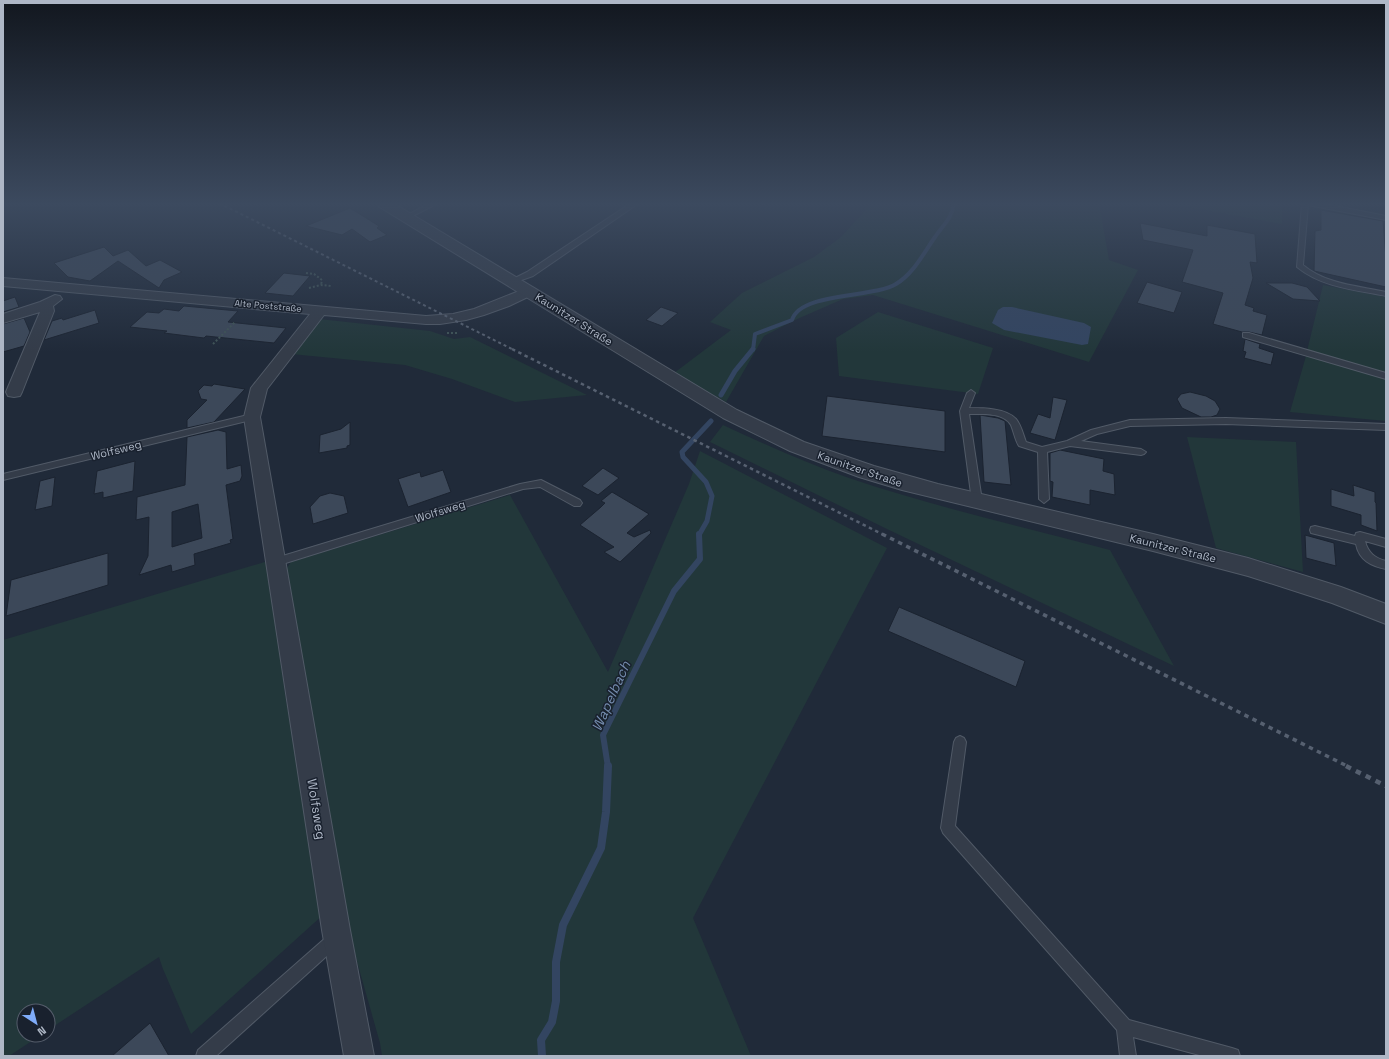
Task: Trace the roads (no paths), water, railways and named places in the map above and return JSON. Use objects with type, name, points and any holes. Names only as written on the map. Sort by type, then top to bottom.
[{"type":"street","name":"Kaunitzer Straße","points":[[466,252],[757,430],[789,444],[854,469],[916,487],[1214,558],[1308,585],[1386,614]]},
{"type":"street","name":"Alte Poststraße","points":[[3,282],[406,319],[440,320],[462,317],[493,308],[521,286]]},
{"type":"street","points":[[3,319],[45,305],[73,288]]},
{"type":"street","points":[[14,392],[47,311],[45,305]]},
{"type":"street","name":"Wolfsweg","points":[[320,311],[258,388],[252,417],[359,1056]]},
{"type":"lane","points":[[521,286],[530,274],[562,252]]},
{"type":"lane","points":[[1300,252],[1299,266],[1303,270],[1327,281],[1386,294]]},
{"type":"lane","points":[[1246,335],[1386,376]]},
{"type":"lane","points":[[971,393],[964,411],[977,501]]},
{"type":"lane","points":[[964,411],[992,412],[1008,417],[1013,421],[1022,444],[1042,450],[1070,443],[1094,432],[1130,423],[1226,421],[1386,427]]},
{"type":"lane","name":"Wolfsweg","points":[[3,477],[252,417]]},
{"type":"lane","points":[[1070,443],[1141,452]]},
{"type":"lane","points":[[1042,450],[1044,498]]},
{"type":"lane","name":"Wolfsweg","points":[[276,562],[523,486],[540,483],[577,504]]},
{"type":"lane","points":[[1315,530],[1360,541]]},
{"type":"lane","points":[[1386,543],[1360,536],[1360,547],[1367,557],[1379,564],[1386,565]]},
{"type":"lane","points":[[960,742],[948,828],[1124,1026],[1232,1056]]},
{"type":"lane","points":[[204,1056],[338,937]]},
{"type":"lane","points":[[1124,1026],[1128,1056]]},
{"type":"water","points":[[1003,307],[1012,307],[1084,323],[1091,327],[1088,344],[1082,345],[1004,330],[992,323],[998,310]]},
{"type":"waterway","name":"Wapelbach","points":[[753,350],[755,334],[792,320],[798,311],[809,305],[823,300],[872,292],[896,284],[908,274],[925,252]]},
{"type":"waterway","name":"Wapelbach","points":[[721,395],[735,371],[753,349]]},
{"type":"waterway","name":"Wapelbach","points":[[699,535],[707,521],[712,496],[706,482],[683,457],[682,452],[711,421]]},
{"type":"waterway","name":"Wapelbach","points":[[608,767],[603,735],[674,591],[700,559],[699,535]]},
{"type":"waterway","name":"Wapelbach","points":[[542,1056],[541,1040],[552,1022],[556,1001],[556,962],[563,925],[601,848],[606,812],[608,767]]},
{"type":"railway","points":[[318,252],[514,350]]},
{"type":"railway","points":[[514,350],[882,534]]},
{"type":"railway","points":[[882,534],[1349,767]]},
{"type":"railway","points":[[1346,766],[1386,786]]}]
